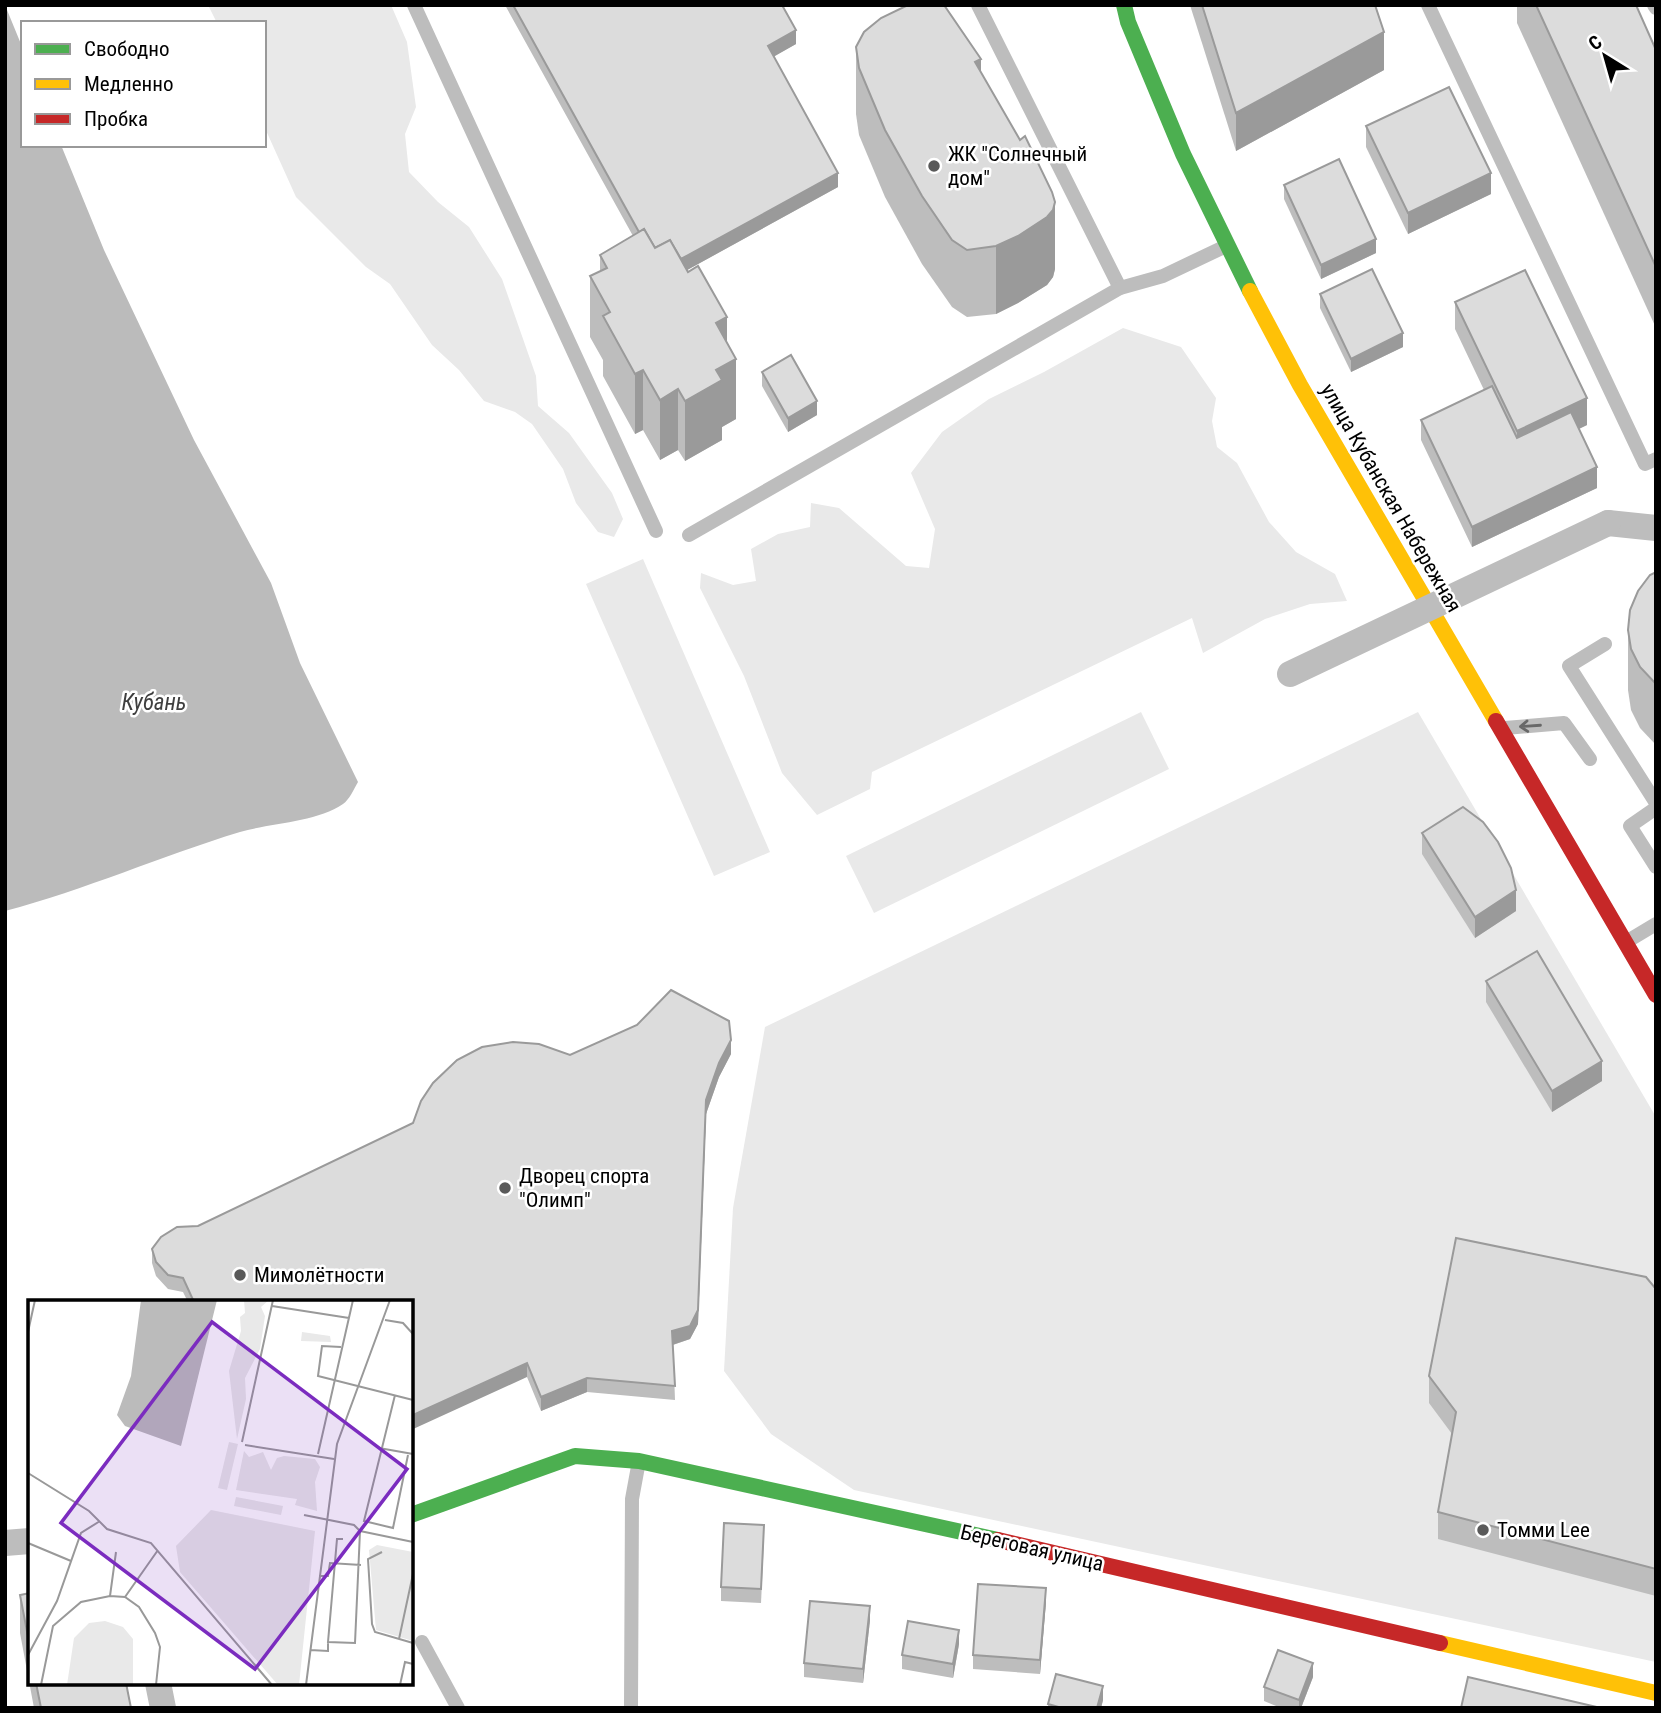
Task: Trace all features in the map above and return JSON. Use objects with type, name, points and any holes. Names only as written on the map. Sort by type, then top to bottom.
[{"type":"street","name":"улица Кубанская Набережная","points":[[1124,5],[1128,22],[1183,154],[1227,246],[1300,386],[1656,995]]},
{"type":"street","points":[[1290,674],[1608,523],[1656,528]]},
{"type":"street","name":"Береговая улица","points":[[413,1514],[575,1456],[639,1461],[1013,1543],[1656,1693]]},
{"type":"street","points":[[5,1543],[28,1541]]},
{"type":"street","points":[[158,1685],[163,1708]]},
{"type":"lane","points":[[414,5],[656,531]]},
{"type":"lane","points":[[978,5],[1120,288]]},
{"type":"lane","points":[[1428,5],[1645,464],[1656,459]]},
{"type":"lane","points":[[689,535],[1120,288],[1163,276],[1227,246]]},
{"type":"lane","points":[[1605,644],[1569,666],[1656,805],[1630,826],[1656,867]]},
{"type":"lane","points":[[1501,729],[1564,723],[1590,759]]},
{"type":"lane","points":[[1625,943],[1656,924]]},
{"type":"lane","points":[[631,1708],[632,1499],[639,1461]]},
{"type":"lane","points":[[422,1642],[458,1708]]},
{"type":"shaded area","points":[[208,5],[391,5],[407,42],[416,107],[405,134],[409,172],[438,202],[469,227],[502,279],[536,376],[538,406],[569,433],[612,493],[623,519],[614,537],[598,532],[576,503],[563,469],[532,424],[515,412],[484,401],[459,370],[432,345],[390,284],[366,267],[296,197],[266,130],[266,21],[216,21]]},
{"type":"shaded area","points":[[1123,328],[1181,347],[1216,398],[1212,421],[1217,447],[1237,463],[1269,522],[1296,552],[1335,574],[1347,601],[1310,604],[1265,619],[1203,653],[1192,618],[872,772],[870,789],[817,815],[782,773],[744,676],[700,588],[701,573],[733,585],[756,581],[751,549],[778,534],[810,527],[811,503],[839,508],[906,566],[929,568],[935,529],[911,473],[942,432],[989,399]]},
{"type":"shaded area","points":[[643,559],[770,852],[714,876],[586,584]]},
{"type":"shaded area","points":[[1141,712],[1169,769],[874,913],[846,856]]},
{"type":"shaded area","points":[[1418,712],[1656,1117],[1656,1662],[854,1490],[771,1434],[724,1371],[733,1208],[765,1027]]},
{"type":"water","name":"Кубань","points":[[5,5],[21,44],[21,147],[62,147],[104,250],[194,440],[271,583],[300,663],[358,782],[345,802],[320,815],[240,832],[5,911]]},
{"type":"building","points":[[513,5],[782,5],[796,30],[768,46],[838,173],[681,259],[670,240],[655,248],[644,229],[639,232]]},
{"type":"building","points":[[908,5],[944,5],[981,59],[975,62],[1020,140],[1025,136],[1052,192],[1055,202],[1047,217],[1018,236],[996,246],[967,250],[952,240],[922,196],[885,130],[859,68],[856,47],[864,32],[881,18]]},
{"type":"building","points":[[1202,5],[1375,5],[1384,32],[1236,113]]},
{"type":"building","points":[[1536,5],[1636,5],[1656,50],[1656,267]]},
{"type":"building","points":[[1449,87],[1491,173],[1408,213],[1366,126]]},
{"type":"building","points":[[1339,159],[1376,239],[1321,265],[1284,185]]},
{"type":"building","points":[[644,229],[655,248],[670,240],[688,272],[698,266],[727,317],[716,323],[736,359],[716,370],[722,380],[685,401],[678,389],[660,400],[643,370],[635,374],[603,316],[610,312],[590,276],[607,268],[600,255]]},
{"type":"building","points":[[1372,269],[1403,333],[1351,359],[1320,294]]},
{"type":"building","points":[[1525,270],[1587,398],[1517,431],[1455,302]]},
{"type":"building","points":[[791,355],[817,401],[788,418],[762,372]]},
{"type":"building","points":[[1492,386],[1517,438],[1571,412],[1597,467],[1472,527],[1421,420]]},
{"type":"building","points":[[1656,572],[1656,684],[1640,667],[1631,649],[1628,630],[1630,610],[1638,591],[1650,575]]},
{"type":"building","points":[[1463,807],[1483,822],[1498,842],[1511,868],[1516,890],[1475,917],[1422,833]]},
{"type":"building","points":[[1537,951],[1602,1061],[1552,1091],[1486,981]]},
{"type":"building","name":"Дворец спорта \"Олимп\"","points":[[671,990],[729,1021],[731,1040],[719,1063],[706,1100],[698,1310],[690,1326],[672,1331],[675,1386],[587,1378],[541,1397],[527,1363],[413,1415],[413,1300],[193,1300],[183,1278],[168,1275],[156,1262],[152,1249],[161,1237],[177,1227],[198,1226],[413,1123],[421,1101],[433,1083],[457,1060],[482,1047],[513,1042],[539,1044],[570,1055],[637,1025]]},
{"type":"building","points":[[1456,1238],[1646,1277],[1656,1289],[1656,1569],[1438,1512],[1456,1412],[1429,1376]]},
{"type":"building","points":[[724,1523],[764,1525],[761,1589],[721,1587]]},
{"type":"building","points":[[978,1584],[1046,1588],[1040,1660],[973,1655]]},
{"type":"building","points":[[28,1593],[28,1637],[20,1595]]},
{"type":"building","points":[[810,1601],[870,1606],[863,1669],[804,1663]]},
{"type":"building","points":[[908,1621],[959,1630],[953,1664],[902,1655]]},
{"type":"building","points":[[1278,1650],[1313,1663],[1299,1700],[1264,1687]]},
{"type":"building","points":[[1056,1674],[1103,1686],[1097,1708],[1062,1708],[1048,1704]]},
{"type":"building","points":[[1468,1677],[1601,1708],[1461,1708]]},
{"type":"building","points":[[36,1685],[126,1685],[131,1708],[41,1708]]},
{"type":"traffic: fast","points":[[1124,5],[1128,22],[1183,154],[1250,291]]},
{"type":"traffic: fast","points":[[413,1514],[575,1456],[639,1461],[998,1540]]},
{"type":"traffic: slow","points":[[1250,291],[1300,385],[1496,721]]},
{"type":"traffic: slow","points":[[1440,1643],[1656,1693]]},
{"type":"traffic: jam","points":[[1496,721],[1656,995]]},
{"type":"traffic: jam","points":[[998,1540],[1440,1643]]},
{"type":"place","name":"ЖК \"Солнечный дом\"","points":[[934,166]]},
{"type":"place","name":"Дворец спорта \"Олимп\"","points":[[505,1188]]},
{"type":"place","name":"Мимолётности","points":[[240,1275]]},
{"type":"place","name":"Томми Lee","points":[[1483,1530]]}]
